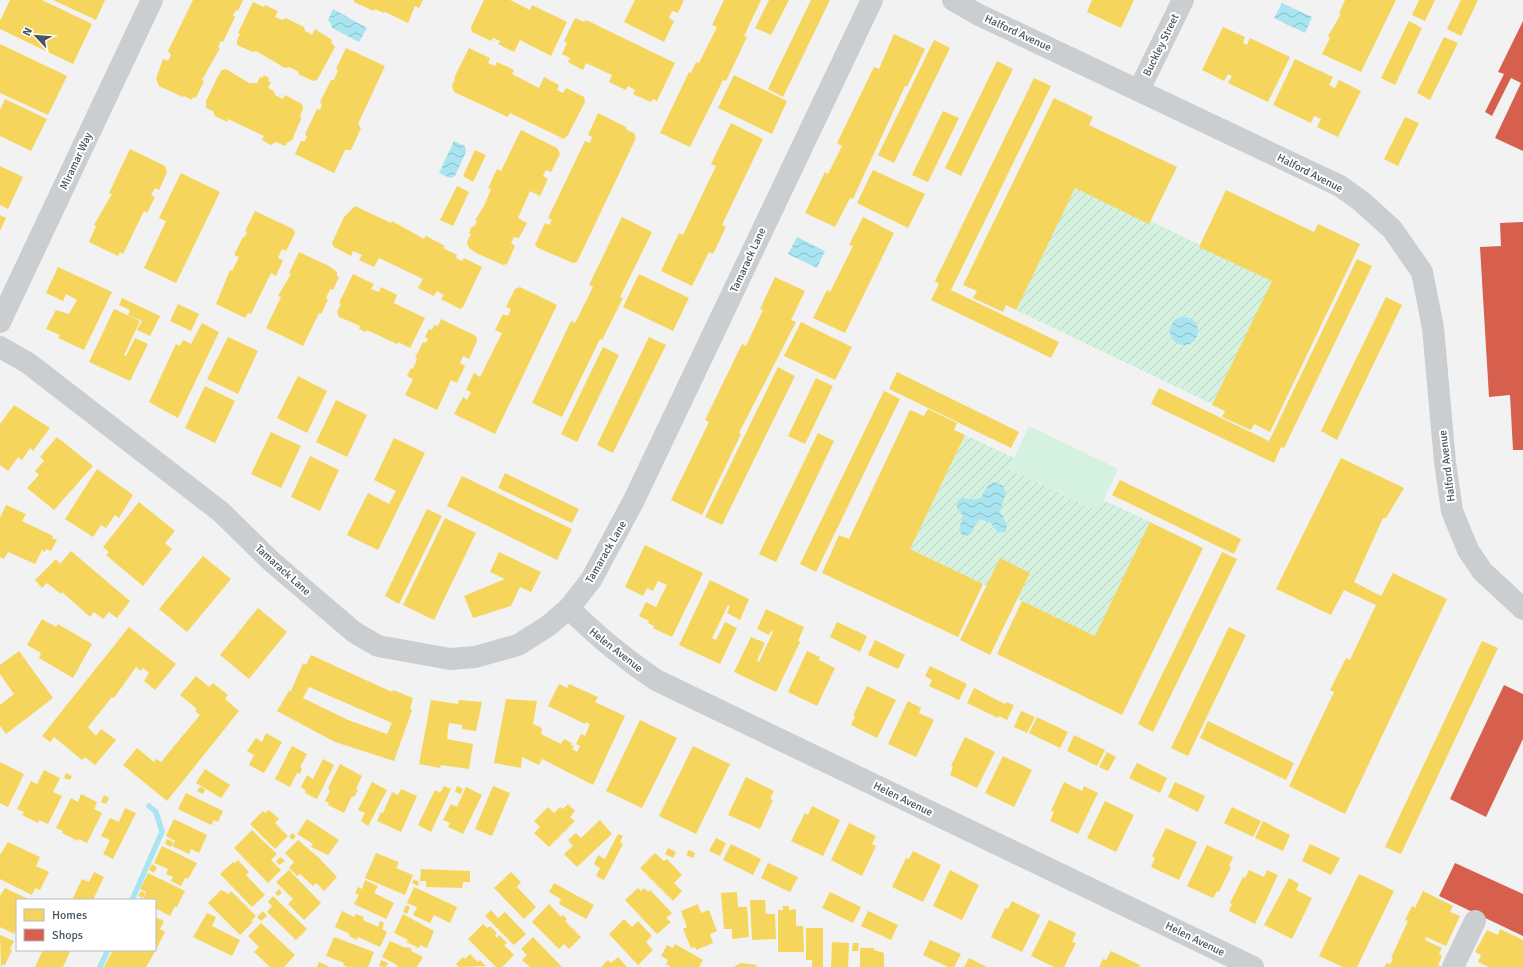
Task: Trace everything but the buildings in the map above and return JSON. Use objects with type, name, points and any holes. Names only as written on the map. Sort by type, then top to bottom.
[{"type":"street","name":"Miramar Way","points":[[0,322],[152,0]]},
{"type":"street","name":"Tamarack Lane","points":[[0,347],[28,363],[222,512],[271,561],[354,632],[378,646],[450,659],[475,657],[518,645],[548,626],[569,608],[591,580],[634,500],[872,0]]},
{"type":"street","name":"Halford Avenue","points":[[953,0],[977,14],[1340,186],[1361,201],[1392,229],[1422,272],[1425,286],[1433,328],[1445,462],[1452,511],[1468,550],[1482,571],[1523,609]]},
{"type":"street","name":"Buckley Street","points":[[1139,90],[1183,0]]},
{"type":"street","name":"Helen Avenue","points":[[569,608],[615,652],[656,680],[1253,967]]},
{"type":"street","points":[[1453,967],[1475,921]]},
{"type":"green space","points":[[1075,183],[1272,281],[1214,405],[1014,309]]},
{"type":"green space","points":[[1029,426],[1118,469],[1098,511],[1009,469]]},
{"type":"green space","points":[[965,435],[1014,458],[1009,469],[1098,511],[1103,500],[1150,522],[1095,636],[1018,599],[1030,573],[1000,559],[987,586],[910,549]]},
{"type":"water","points":[[1282,3],[1312,17],[1305,33],[1274,18]]},
{"type":"water","points":[[333,9],[367,28],[359,42],[332,28],[328,20]]},
{"type":"water","points":[[454,141],[465,146],[466,152],[455,176],[450,178],[439,173]]},
{"type":"water","points":[[797,237],[825,251],[817,268],[788,254]]},
{"type":"water","points":[[1184,317],[1194,321],[1198,331],[1194,341],[1184,345],[1174,341],[1170,331],[1174,321]]},
{"type":"water","points":[[994,482],[1003,486],[1006,493],[1000,511],[1007,525],[1006,532],[998,533],[991,523],[980,519],[977,521],[970,535],[962,535],[959,530],[963,516],[957,508],[958,500],[963,498],[977,499],[983,495],[989,485]]},
{"type":"waterway","points":[[132,899],[162,832],[156,812],[149,806]]},
{"type":"waterway","points":[[100,967],[108,951]]}]
